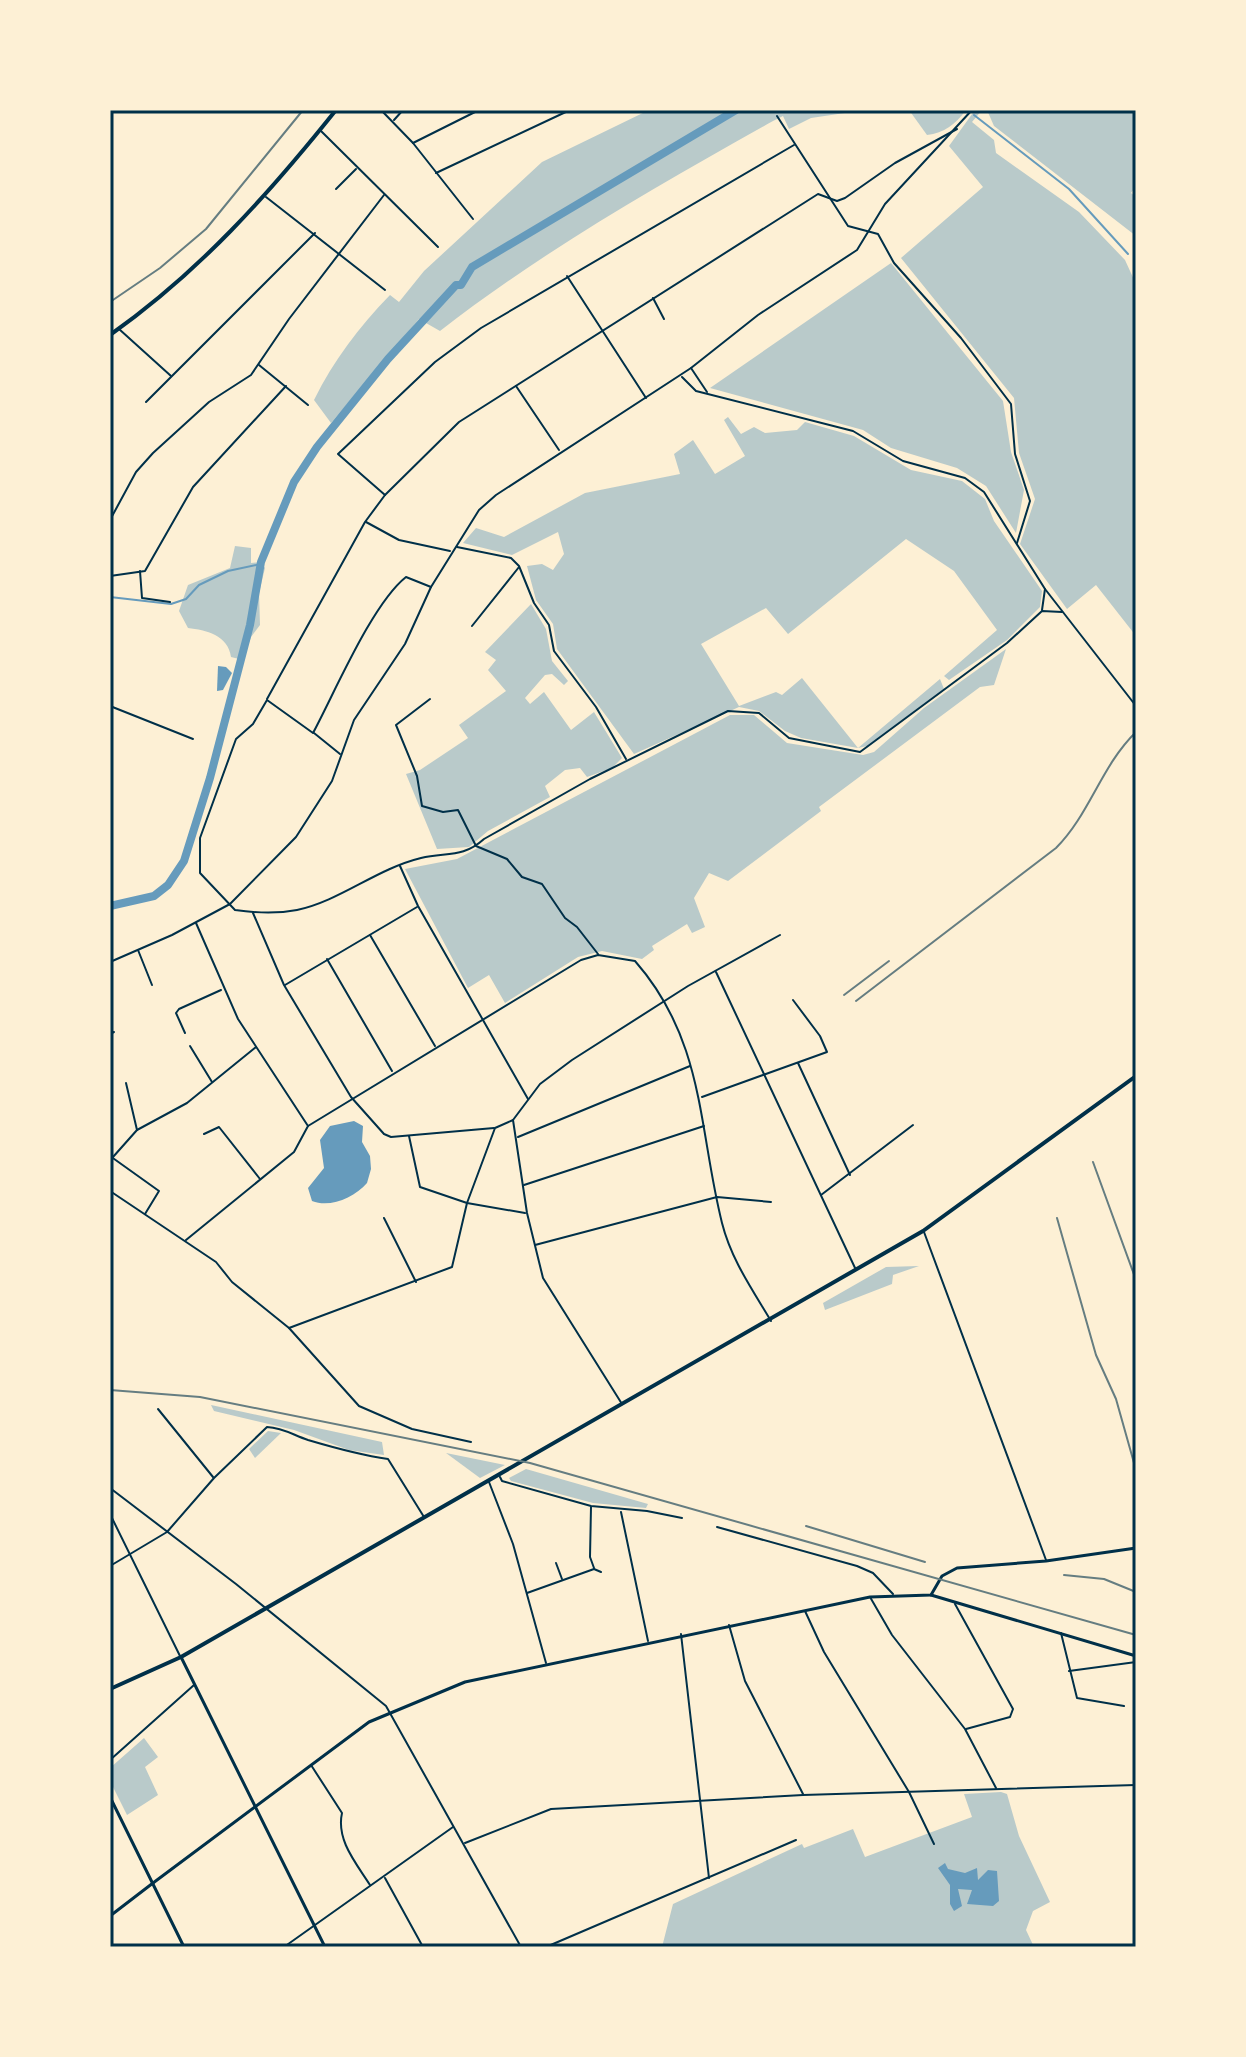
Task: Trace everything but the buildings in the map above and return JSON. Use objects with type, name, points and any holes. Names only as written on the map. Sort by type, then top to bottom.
[{"type":"main road","points":[[110,335],[197,267],[265,196],[336,110]]},
{"type":"main road","points":[[110,1689],[181,1657],[923,1231],[1136,1076]]},
{"type":"main road","points":[[931,1595],[942,1576],[952,1569],[1046,1561],[1136,1548]]},
{"type":"main road","points":[[110,1916],[369,1722],[389,1711],[465,1682],[681,1634],[893,1594],[931,1595],[953,1600],[1136,1656]]},
{"type":"main road","points":[[181,1657],[325,1947]]},
{"type":"main road","points":[[110,1797],[184,1947]]},
{"type":"street","points":[[381,110],[413,143],[473,219]]},
{"type":"street","points":[[394,121],[403,110]]},
{"type":"street","points":[[413,143],[479,110]]},
{"type":"street","points":[[436,173],[570,110]]},
{"type":"street","points":[[110,962],[230,904],[279,856],[311,818],[342,756],[354,720],[405,644],[431,587],[479,510],[560,452],[681,375],[758,315],[857,250],[885,204],[959,128],[972,110]]},
{"type":"street","points":[[777,116],[848,226],[878,234],[894,263],[961,338],[1011,404],[1015,454],[1030,501],[1016,545]]},
{"type":"street","points":[[959,128],[895,163],[845,198],[837,201],[818,194],[459,422],[385,495],[365,522],[253,724],[236,739],[200,838],[200,873],[235,910],[253,913],[296,910],[319,904],[375,873],[423,857],[470,851],[626,760],[737,710],[759,713],[789,738],[860,752],[1007,643],[1042,611],[1045,589]]},
{"type":"street","points":[[320,130],[438,247]]},
{"type":"street","points":[[385,495],[338,454],[435,362],[481,328],[567,275],[794,145]]},
{"type":"street","points":[[336,189],[357,169]]},
{"type":"street","points":[[110,520],[136,472],[153,453],[209,402],[251,375],[289,319],[384,195]]},
{"type":"street","points":[[265,196],[385,290]]},
{"type":"street","points":[[146,402],[315,233]]},
{"type":"street","points":[[567,275],[646,398]]},
{"type":"street","points":[[652,297],[664,319]]},
{"type":"street","points":[[118,329],[171,377]]},
{"type":"street","points":[[258,364],[308,405]]},
{"type":"street","points":[[691,368],[708,393]]},
{"type":"street","points":[[681,375],[696,391],[853,431],[903,461],[965,478],[984,492],[1045,589],[1136,706]]},
{"type":"street","points":[[515,385],[560,452]]},
{"type":"street","points":[[110,576],[145,571],[193,487],[286,386]]},
{"type":"street","points":[[365,522],[399,540],[452,551]]},
{"type":"street","points":[[455,546],[511,558],[519,566],[534,603],[549,625],[554,651],[596,707],[626,760]]},
{"type":"street","points":[[472,626],[519,566]]},
{"type":"street","points":[[140,571],[142,598],[170,602]]},
{"type":"street","points":[[313,733],[376,616],[398,584],[406,577],[431,587]]},
{"type":"street","points":[[1042,611],[1062,612]]},
{"type":"street","points":[[430,699],[396,725],[417,776],[418,797],[422,806],[429,810],[458,810],[476,846],[507,859],[522,877],[542,884],[565,918],[577,927],[598,955]]},
{"type":"street","points":[[267,700],[342,756]]},
{"type":"street","points":[[110,706],[193,739]]},
{"type":"street","points":[[399,866],[418,906],[528,1100]]},
{"type":"street","points":[[284,985],[418,906]]},
{"type":"street","points":[[253,913],[284,985],[351,1097],[384,1134],[391,1137],[495,1128],[513,1120],[556,1071],[665,1001],[780,935]]},
{"type":"street","points":[[196,923],[223,990],[308,1126]]},
{"type":"street","points":[[370,935],[436,1047]]},
{"type":"street","points":[[138,950],[152,985]]},
{"type":"street","points":[[186,1241],[294,1152],[308,1126],[392,1072],[581,960],[598,955],[635,961],[665,1001],[701,1098],[728,1243],[771,1321]]},
{"type":"street","points":[[327,959],[392,1072]]},
{"type":"street","points":[[715,971],[856,1271]]},
{"type":"street","points":[[185,1033],[176,1013],[179,1009],[223,990]]},
{"type":"street","points":[[701,1098],[827,1052],[820,1036],[793,1000]]},
{"type":"street","points":[[190,1046],[213,1083]]},
{"type":"street","points":[[145,1215],[159,1191],[111,1157],[137,1130],[187,1103],[256,1047]]},
{"type":"street","points":[[798,1063],[850,1175]]},
{"type":"street","points":[[517,1137],[691,1066]]},
{"type":"street","points":[[126,1083],[137,1130]]},
{"type":"street","points":[[513,1120],[534,1246],[550,1291],[623,1405]]},
{"type":"street","points":[[820,1196],[913,1125]]},
{"type":"street","points":[[523,1185],[705,1126]]},
{"type":"street","points":[[204,1134],[219,1127],[260,1179]]},
{"type":"street","points":[[289,1328],[417,1283],[444,1271],[456,1260],[467,1203],[495,1128]]},
{"type":"street","points":[[409,1135],[420,1187],[467,1203],[527,1213]]},
{"type":"street","points":[[110,1191],[216,1262],[232,1282],[289,1328],[359,1406],[412,1429],[471,1442]]},
{"type":"street","points":[[534,1246],[717,1197],[771,1202]]},
{"type":"street","points":[[384,1218],[417,1283]]},
{"type":"street","points":[[923,1231],[1046,1561]]},
{"type":"street","points":[[158,1409],[214,1478]]},
{"type":"street","points":[[110,1566],[167,1532],[214,1478],[267,1427],[292,1431],[303,1438],[349,1453],[388,1459],[425,1518]]},
{"type":"street","points":[[499,1476],[502,1481],[591,1506],[682,1518]]},
{"type":"street","points":[[489,1482],[513,1544],[546,1664]]},
{"type":"street","points":[[110,1488],[264,1608],[389,1711],[521,1947]]},
{"type":"street","points":[[591,1506],[590,1557],[594,1569]]},
{"type":"street","points":[[621,1511],[648,1641]]},
{"type":"street","points":[[110,1514],[181,1657]]},
{"type":"street","points":[[717,1527],[857,1566],[873,1573],[893,1594]]},
{"type":"street","points":[[556,1563],[563,1581]]},
{"type":"street","points":[[526,1594],[594,1569],[601,1572]]},
{"type":"street","points":[[870,1597],[892,1635],[965,1729],[996,1789]]},
{"type":"street","points":[[953,1600],[1013,1709],[1010,1717],[965,1729]]},
{"type":"street","points":[[805,1610],[824,1652],[909,1792],[934,1844]]},
{"type":"street","points":[[729,1625],[745,1681],[803,1795]]},
{"type":"street","points":[[1060,1632],[1077,1698],[1104,1706],[1124,1706]]},
{"type":"street","points":[[681,1634],[709,1879]]},
{"type":"street","points":[[1068,1671],[1136,1662]]},
{"type":"street","points":[[110,1760],[194,1684]]},
{"type":"street","points":[[311,1765],[342,1813],[339,1828],[371,1886]]},
{"type":"street","points":[[465,1843],[551,1809],[700,1799],[1136,1785]]},
{"type":"street","points":[[284,1947],[455,1826]]},
{"type":"street","points":[[546,1947],[796,1840]]},
{"type":"street","points":[[384,1876],[423,1947]]},
{"type":"shaded area","points":[[649,110],[865,110],[811,118],[789,129],[783,116],[603,220],[520,273],[440,331],[419,319],[331,423],[314,400],[348,345],[390,295],[399,302],[424,271],[542,162]]},
{"type":"shaded area","points":[[909,110],[966,110],[949,127],[927,135]]},
{"type":"shaded area","points":[[975,110],[982,110],[972,122],[994,140],[996,153],[1079,212],[1125,260],[1136,284],[1136,636],[1096,585],[1067,609],[1020,544],[1035,499],[1019,453],[1014,398],[901,258],[983,187],[949,146]]},
{"type":"shaded area","points":[[987,110],[1136,110],[1136,186],[1131,193],[1136,197],[1136,236],[994,126]]},
{"type":"shaded area","points":[[891,263],[1003,401],[1011,452],[1024,490],[1016,533],[986,486],[957,468],[891,448],[863,430],[710,388]]},
{"type":"shaded area","points":[[728,417],[741,434],[754,427],[765,433],[797,430],[805,422],[854,436],[911,470],[962,481],[985,499],[994,521],[1042,591],[1040,607],[1007,640],[949,680],[944,676],[997,630],[954,571],[906,539],[788,634],[766,608],[701,644],[739,706],[776,692],[782,695],[802,678],[858,748],[801,738],[785,731],[759,711],[739,707],[634,754],[557,649],[553,624],[536,600],[527,566],[542,564],[553,570],[564,554],[558,532],[512,555],[463,543],[476,528],[504,537],[585,493],[680,474],[674,454],[693,440],[715,474],[745,456],[724,420]]},
{"type":"shaded area","points":[[235,546],[251,548],[251,563],[261,562],[265,568],[259,593],[260,625],[251,637],[243,660],[231,657],[226,643],[215,635],[188,628],[179,611],[188,585],[230,568]]},
{"type":"shaded area","points":[[531,604],[546,629],[552,661],[568,681],[564,685],[552,674],[545,675],[525,698],[530,704],[544,692],[571,730],[594,712],[622,758],[612,768],[587,777],[580,768],[565,770],[545,786],[550,797],[488,831],[469,847],[437,849],[406,774],[420,770],[468,738],[459,725],[506,691],[488,670],[496,660],[485,652]]},
{"type":"shaded area","points":[[1006,649],[994,685],[980,687],[819,807],[821,811],[728,881],[709,873],[694,898],[705,927],[692,933],[687,924],[652,946],[654,950],[642,959],[602,951],[578,957],[505,1003],[489,975],[468,988],[405,869],[457,859],[730,715],[754,715],[787,743],[863,755],[874,752],[924,708]]},
{"type":"shaded area","points":[[940,679],[944,689],[867,746],[858,748]]},
{"type":"shaded area","points":[[919,1266],[893,1275],[892,1284],[825,1310],[823,1303],[886,1267]]},
{"type":"shaded area","points":[[211,1405],[382,1442],[384,1455],[349,1450],[294,1430],[214,1411]]},
{"type":"shaded area","points":[[268,1431],[281,1433],[255,1458],[249,1449]]},
{"type":"shaded area","points":[[446,1453],[505,1465],[480,1478]]},
{"type":"shaded area","points":[[526,1469],[648,1504],[646,1508],[593,1503],[509,1478]]},
{"type":"shaded area","points":[[144,1738],[158,1757],[145,1767],[158,1795],[127,1815],[110,1781],[110,1768]]},
{"type":"shaded area","points":[[964,1794],[1007,1794],[1019,1836],[1050,1902],[1033,1911],[1026,1930],[1034,1947],[662,1947],[673,1904],[802,1844],[804,1848],[853,1829],[865,1857],[972,1817]]},
{"type":"water","points":[[218,666],[226,667],[232,673],[223,690],[217,691]]},
{"type":"water","points":[[354,1121],[363,1126],[362,1142],[370,1156],[371,1169],[367,1183],[341,1200],[326,1203],[312,1201],[308,1188],[324,1168],[320,1140],[330,1126]]},
{"type":"water","points":[[945,1863],[948,1869],[965,1873],[977,1868],[978,1880],[988,1870],[997,1871],[999,1901],[993,1906],[967,1904],[972,1890],[958,1889],[962,1906],[954,1911],[950,1904],[950,1885],[938,1868]]},
{"type":"waterway","points":[[110,906],[154,896],[168,885],[184,861],[210,778],[250,625],[261,562],[294,482],[317,447],[388,359],[456,285],[461,285],[472,267],[736,110]]},
{"type":"waterway","points":[[974,115],[1069,189],[1128,254]]},
{"type":"waterway","points":[[110,597],[171,604],[186,599],[199,585],[228,571],[261,564]]},
{"type":"railway","points":[[110,302],[160,268],[206,229],[303,110]]},
{"type":"railway","points":[[856,1001],[1056,848],[1068,835],[1114,760],[1136,732]]},
{"type":"railway","points":[[844,995],[889,961]]},
{"type":"railway","points":[[1093,1162],[1136,1280]]},
{"type":"railway","points":[[1057,1218],[1096,1355],[1116,1399],[1136,1470]]},
{"type":"railway","points":[[110,1390],[200,1397],[530,1463],[1136,1635]]},
{"type":"railway","points":[[806,1526],[925,1562]]},
{"type":"railway","points":[[1064,1575],[1104,1579],[1136,1592]]}]
